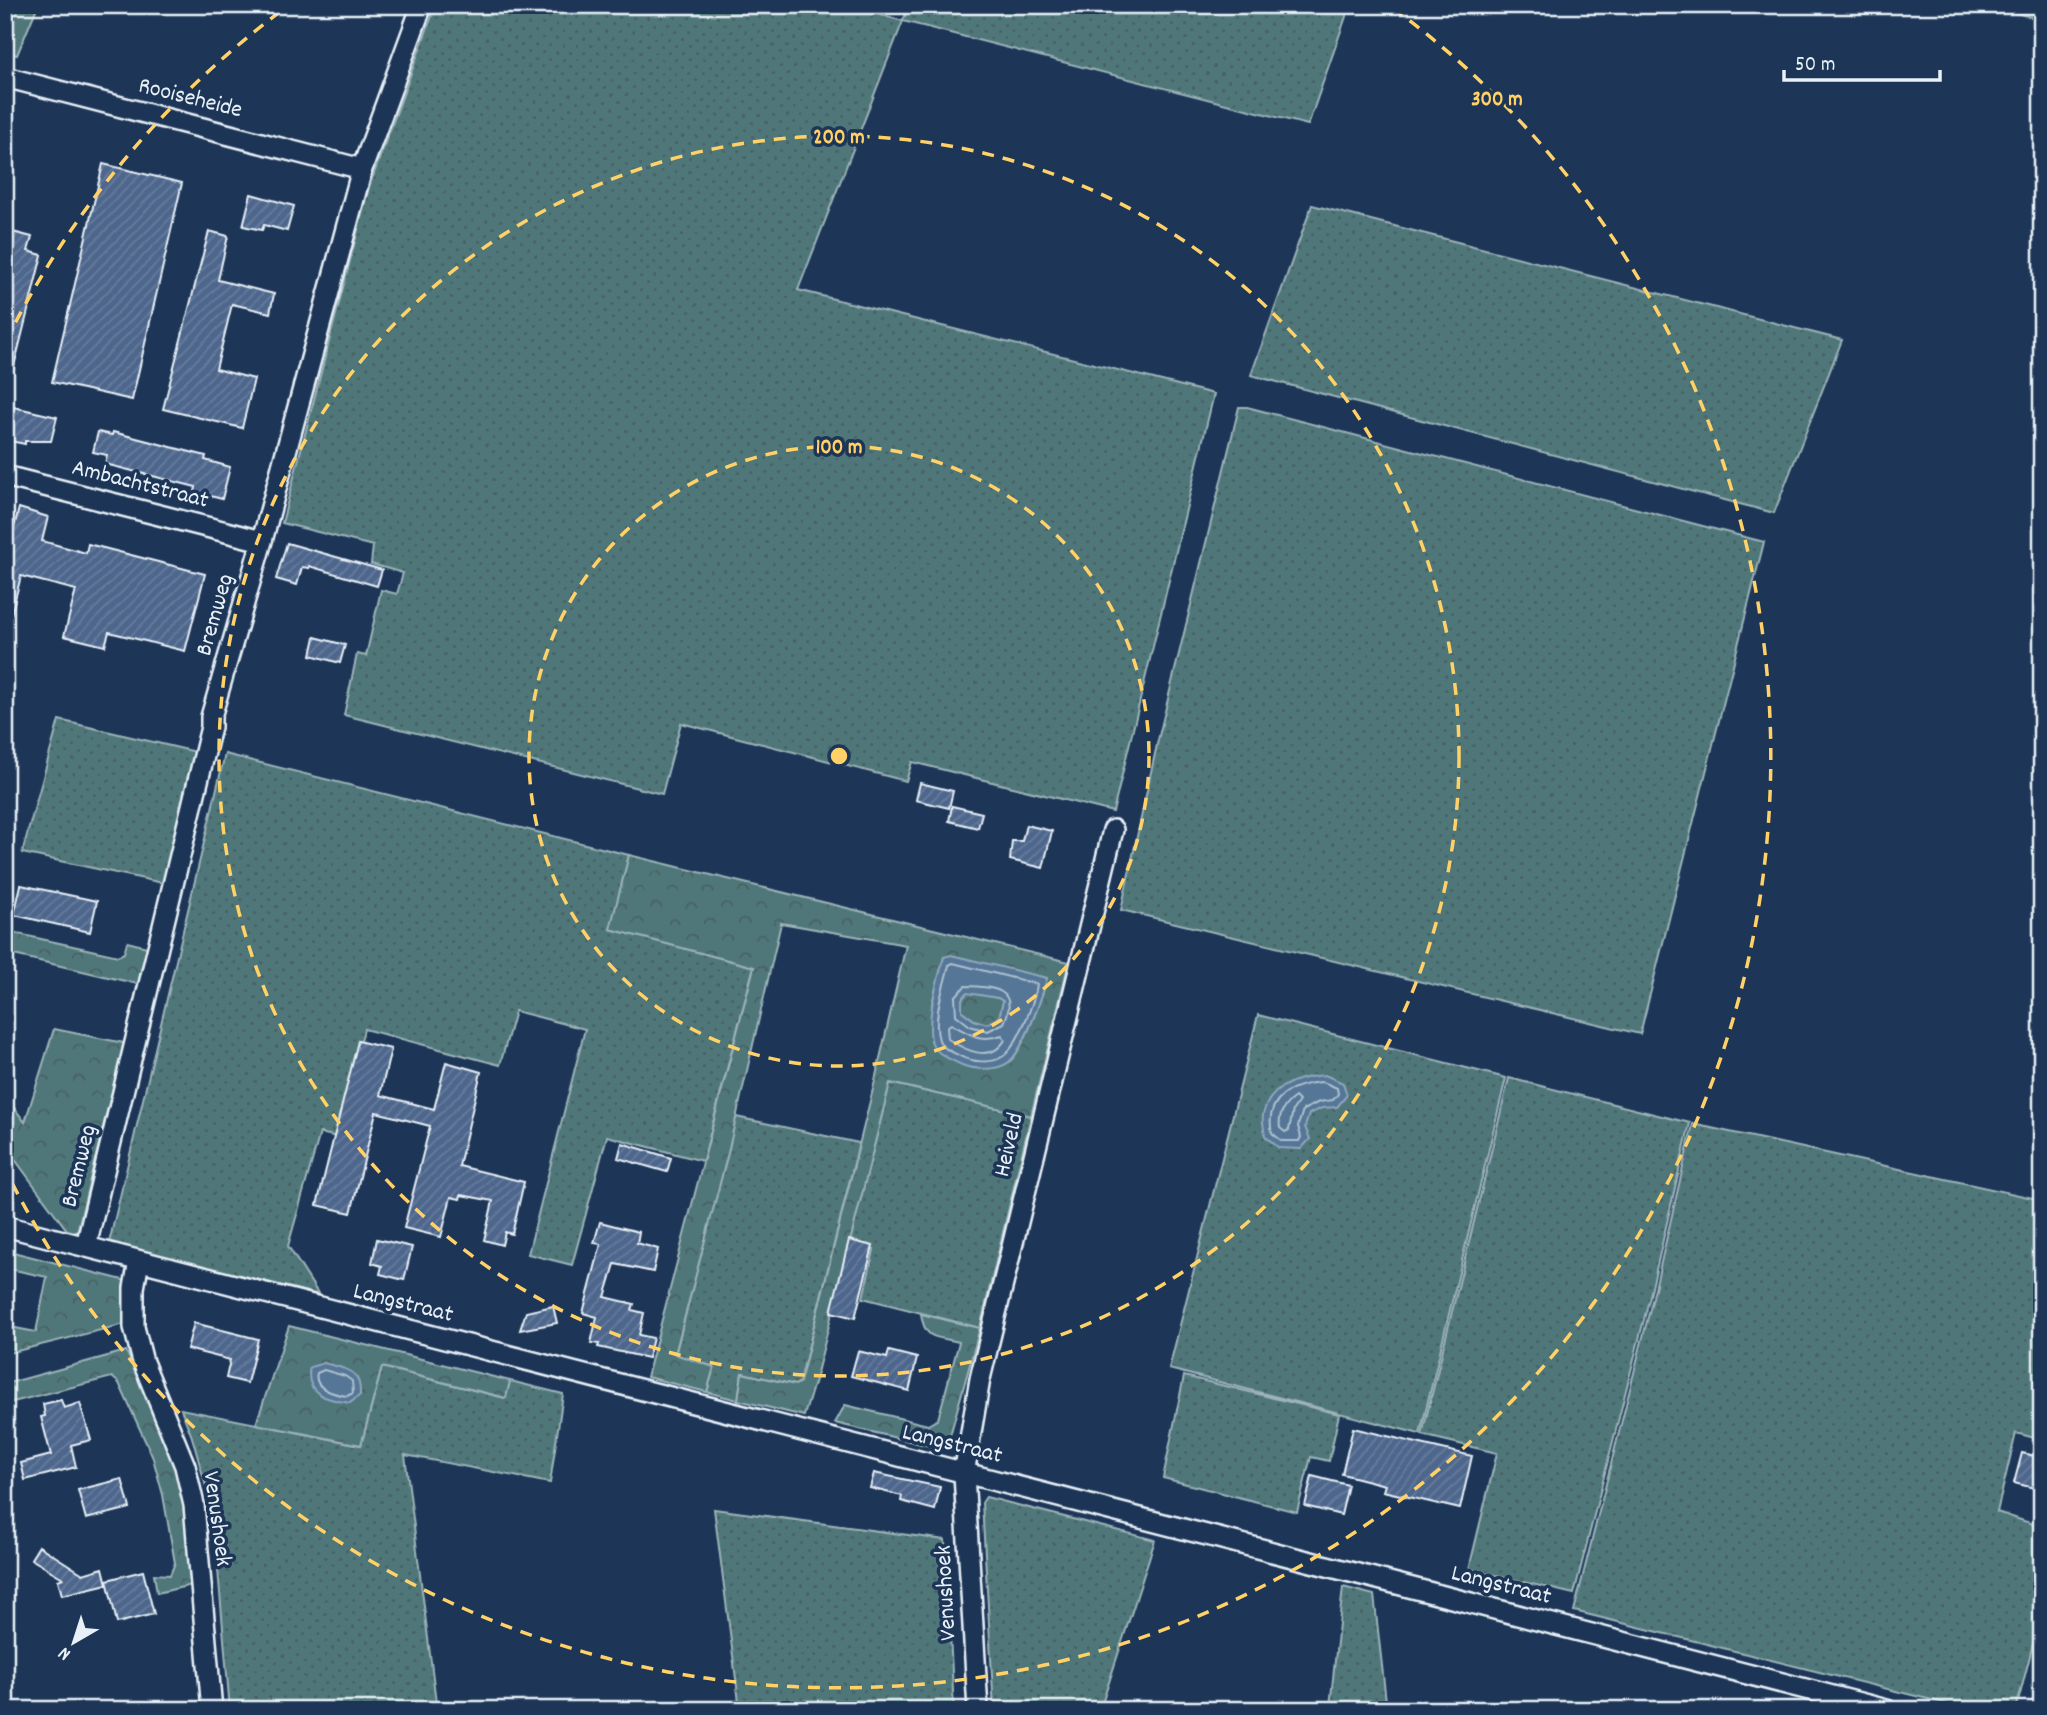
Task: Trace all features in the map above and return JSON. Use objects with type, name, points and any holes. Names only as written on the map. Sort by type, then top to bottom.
[{"type":"street","name":"Bremweg","points":[[86,1246],[211,718],[262,541],[362,169],[422,5]]},
{"type":"street","name":"Rooiseheide","points":[[5,77],[362,169]]},
{"type":"street","name":"Ambachtstraat","points":[[5,477],[262,541]]},
{"type":"street","name":"Heiveld","points":[[964,1474],[980,1379],[1112,830]]},
{"type":"street","name":"Langstraat","points":[[5,1226],[1887,1710]]},
{"type":"street","name":"Venushoek","points":[[139,1261],[134,1288],[134,1328],[143,1362],[185,1466],[194,1505],[212,1710]]},
{"type":"street","name":"Venushoek","points":[[964,1474],[978,1710]]},
{"type":"green space","points":[[5,5],[38,5],[17,55],[5,52]]},
{"type":"green space","points":[[436,5],[844,5],[903,21],[798,290],[1214,394],[1113,812],[912,762],[906,781],[681,723],[662,794],[344,715],[357,654],[366,656],[381,590],[397,594],[403,573],[371,564],[373,546],[282,523],[369,187]]},
{"type":"green space","points":[[909,5],[1350,5],[1308,125],[903,21]]},
{"type":"green space","points":[[1986,5],[2042,5],[2042,20]]},
{"type":"green space","points":[[1312,205],[1842,340],[1774,513],[1251,375]]},
{"type":"green space","points":[[1239,407],[1764,542],[1640,1034],[1121,910],[1158,740]]},
{"type":"green space","points":[[59,720],[196,752],[163,883],[22,853]]},
{"type":"green space","points":[[225,754],[629,855],[611,929],[754,966],[703,1161],[607,1136],[572,1265],[528,1254],[585,1029],[515,1011],[500,1065],[364,1029],[337,1137],[320,1133],[288,1246],[319,1295],[109,1243]]},
{"type":"green space","points":[[629,855],[1069,962],[1031,1116],[890,1083],[804,1416],[738,1400],[742,1373],[795,1385],[800,1382],[906,945],[781,923],[728,1153],[675,1354],[714,1367],[707,1392],[647,1377],[754,967],[610,929]],"holes":[[[944,957],[1047,978],[1021,1046],[1005,1065],[988,1068],[966,1066],[931,1041],[932,1003]]]},
{"type":"green space","points":[[5,931],[118,956],[124,953],[127,942],[147,947],[138,984],[5,953]]},
{"type":"green space","points":[[967,992],[1003,1001],[999,1018],[987,1024],[974,1020],[962,1011],[962,999]]},
{"type":"green space","points":[[1258,1015],[1506,1078],[1420,1434],[1169,1369]]},
{"type":"green space","points":[[54,1029],[124,1043],[77,1232],[67,1230],[5,1146],[5,1096],[25,1122]]},
{"type":"green space","points":[[1509,1078],[1690,1123],[1650,1296],[1574,1594],[1469,1569],[1497,1453],[1422,1435]]},
{"type":"green space","points":[[890,1083],[1031,1116],[980,1328],[863,1298],[874,1250],[849,1243]]},
{"type":"green space","points":[[736,1117],[859,1143],[800,1382],[795,1385],[742,1373],[738,1400],[707,1392],[714,1367],[675,1355]]},
{"type":"green space","points":[[1693,1124],[2042,1200],[2042,1440],[2016,1433],[1997,1512],[2042,1527],[2042,1609],[2016,1710],[1972,1710],[1574,1611],[1653,1297]]},
{"type":"green space","points":[[5,1250],[127,1281],[125,1324],[5,1354],[5,1326],[36,1332],[47,1277],[5,1268]]},
{"type":"green space","points":[[921,1314],[980,1328],[946,1450],[835,1423],[845,1405],[928,1425],[938,1419],[959,1342],[933,1336],[925,1329]]},
{"type":"green space","points":[[289,1326],[510,1381],[506,1398],[382,1367],[361,1445],[256,1424]]},
{"type":"green space","points":[[126,1351],[166,1435],[181,1490],[186,1528],[192,1585],[157,1593],[154,1574],[170,1575],[175,1563],[163,1495],[153,1458],[119,1383],[112,1377],[5,1404],[5,1384]]},
{"type":"green space","points":[[382,1367],[505,1398],[510,1381],[563,1394],[550,1483],[405,1455],[437,1710],[230,1710],[213,1511],[192,1437],[181,1409],[361,1445]]},
{"type":"green space","points":[[1184,1376],[1339,1414],[1329,1461],[1311,1457],[1297,1512],[1163,1478]]},
{"type":"green space","points":[[986,1497],[1155,1540],[1100,1710],[994,1710],[982,1503]]},
{"type":"green space","points":[[714,1509],[945,1540],[954,1710],[740,1710]]},
{"type":"green space","points":[[1343,1587],[1374,1595],[1387,1710],[1330,1706]]},
{"type":"water","points":[[951,955],[1047,978],[1026,1035],[1015,1055],[1004,1065],[986,1069],[967,1067],[944,1056],[934,1047],[930,1034],[931,1012],[944,957]],"holes":[[[967,993],[1003,1001],[999,1018],[987,1024],[974,1020],[962,1011],[962,999]]]},
{"type":"water","points":[[1325,1075],[1343,1083],[1347,1095],[1337,1107],[1322,1108],[1309,1114],[1305,1127],[1310,1139],[1301,1149],[1279,1148],[1265,1136],[1263,1116],[1272,1096],[1287,1084]]},
{"type":"water","points":[[324,1363],[355,1375],[360,1386],[360,1395],[350,1403],[326,1398],[314,1390],[309,1376],[310,1367]]},
{"type":"building","points":[[103,164],[182,183],[132,400],[52,382]]},
{"type":"building","points":[[251,194],[294,206],[287,231],[264,225],[262,230],[243,226]]},
{"type":"building","points":[[5,230],[32,237],[28,251],[42,255],[11,378],[5,377]]},
{"type":"building","points":[[209,231],[228,236],[218,280],[274,294],[270,313],[232,304],[216,369],[254,379],[242,428],[163,409]]},
{"type":"building","points":[[5,405],[57,417],[51,441],[25,441],[25,444],[5,440]]},
{"type":"building","points":[[98,432],[112,435],[113,432],[206,456],[205,460],[230,467],[222,499],[195,492],[196,487],[105,464],[107,455],[93,452]]},
{"type":"building","points":[[19,508],[48,517],[42,541],[86,553],[88,544],[205,574],[185,651],[109,632],[105,646],[64,636],[76,590],[21,576],[11,615],[5,615],[5,563]]},
{"type":"building","points":[[287,543],[382,570],[377,586],[309,566],[302,567],[297,585],[276,579]]},
{"type":"building","points":[[315,637],[345,645],[340,663],[311,655]]},
{"type":"building","points":[[920,783],[953,791],[949,808],[916,800]]},
{"type":"building","points":[[952,806],[982,813],[978,828],[949,821]]},
{"type":"building","points":[[1026,825],[1052,831],[1043,868],[1010,860],[1012,841],[1022,841]]},
{"type":"building","points":[[21,885],[97,901],[90,932],[14,915]]},
{"type":"building","points":[[358,1041],[391,1049],[380,1095],[434,1109],[446,1062],[481,1072],[459,1166],[524,1182],[512,1234],[505,1232],[502,1245],[484,1240],[493,1201],[461,1195],[460,1199],[451,1197],[441,1237],[404,1228],[430,1126],[376,1112],[351,1213],[317,1205]]},
{"type":"building","points":[[622,1143],[671,1158],[667,1172],[618,1158]]},
{"type":"building","points":[[600,1222],[639,1232],[637,1243],[658,1249],[653,1272],[615,1264],[605,1297],[634,1304],[632,1310],[644,1313],[639,1335],[653,1338],[648,1358],[591,1343],[597,1317],[583,1313],[601,1244],[594,1243]]},
{"type":"building","points":[[377,1239],[412,1247],[404,1280],[380,1274],[382,1266],[372,1263]]},
{"type":"building","points":[[849,1240],[873,1246],[855,1318],[831,1312]]},
{"type":"building","points":[[553,1306],[557,1323],[520,1330],[526,1312]]},
{"type":"building","points":[[194,1323],[258,1339],[247,1383],[226,1378],[230,1360],[187,1349]]},
{"type":"building","points":[[858,1351],[887,1358],[889,1351],[917,1358],[909,1391],[851,1376]]},
{"type":"building","points":[[61,1400],[64,1408],[80,1403],[91,1440],[71,1445],[76,1467],[25,1480],[21,1463],[51,1455],[41,1417],[45,1416],[43,1404]]},
{"type":"building","points":[[1353,1428],[1472,1456],[1460,1509],[1383,1491],[1385,1485],[1342,1474]]},
{"type":"building","points":[[2022,1453],[2042,1458],[2042,1490],[2014,1483]]},
{"type":"building","points":[[874,1473],[940,1487],[935,1510],[901,1501],[902,1496],[870,1488]]},
{"type":"building","points":[[1312,1476],[1348,1485],[1341,1515],[1305,1506]]},
{"type":"building","points":[[122,1479],[130,1508],[86,1519],[78,1490]]},
{"type":"building","points":[[39,1546],[83,1574],[103,1568],[107,1584],[62,1595],[58,1580],[63,1578],[31,1559]]},
{"type":"building","points":[[143,1571],[154,1614],[117,1623],[107,1580]]}]
